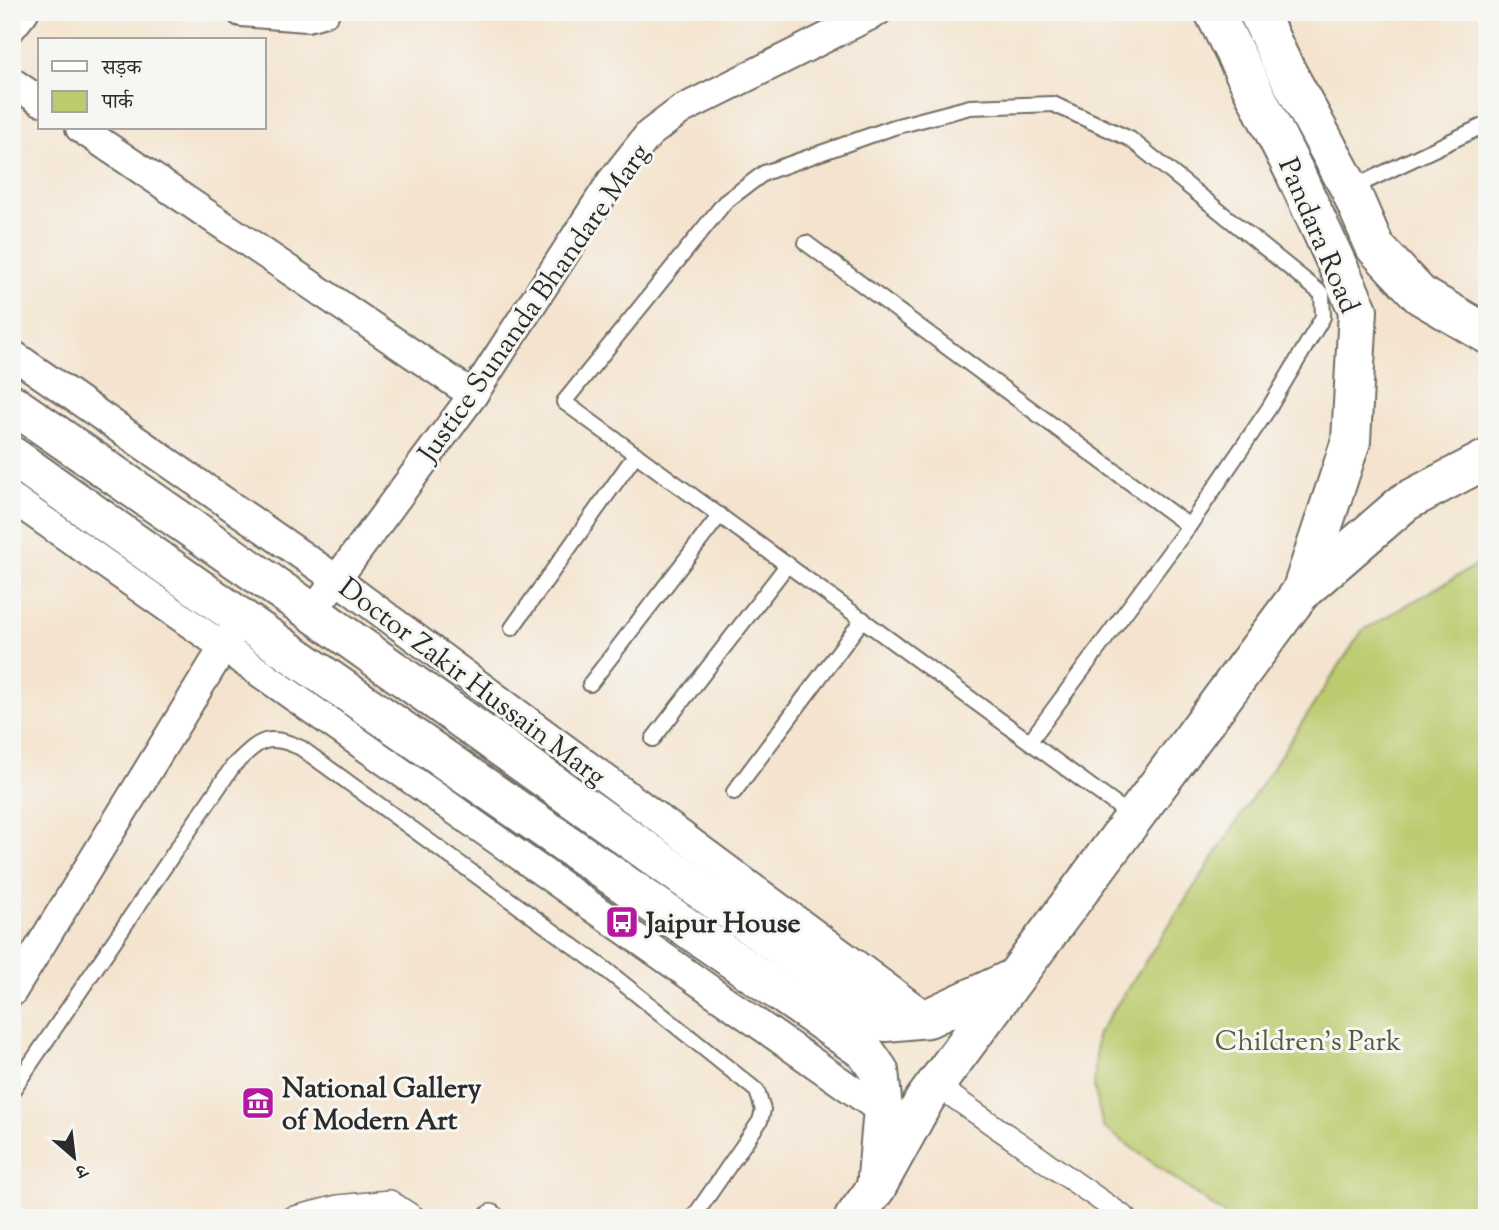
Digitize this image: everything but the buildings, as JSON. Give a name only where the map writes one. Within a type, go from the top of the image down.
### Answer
[{"type":"main road","name":"Pandara Road","points":[[1214,12],[1295,173],[1358,310],[1351,440],[1301,592]]},
{"type":"main road","name":"Pandara Road","points":[[1258,12],[1281,61],[1350,189],[1375,247],[1420,295],[1487,334]]},
{"type":"main road","name":"Doctor Zakir Hussain Marg","points":[[12,404],[312,612],[886,1022],[928,1017],[1012,979]]},
{"type":"main road","points":[[12,456],[233,633],[865,1051],[879,1071],[882,1111],[876,1188]]},
{"type":"main road","points":[[854,1218],[876,1188],[925,1099],[1301,592],[1405,502],[1487,459]]},
{"type":"street","points":[[12,27],[24,12]]},
{"type":"street","points":[[241,12],[307,17],[325,12]]},
{"type":"street","name":"Justice Sunanda Bhandare Marg","points":[[312,612],[473,395],[611,182],[649,134],[681,110],[877,12]]},
{"type":"street","points":[[12,82],[38,100]]},
{"type":"street","points":[[83,130],[473,395]]},
{"type":"street","name":"Doctor Zakir Hussain Marg","points":[[12,354],[336,579],[928,1017]]},
{"type":"street","points":[[12,498],[233,633],[12,992]]},
{"type":"street","points":[[936,1085],[1126,1218]]},
{"type":"street","points":[[291,1218],[338,1206],[390,1201],[416,1218]]},
{"type":"street","points":[[489,1218],[491,1215],[495,1218]]},
{"type":"lane","points":[[1030,741],[1189,526],[1269,408],[1324,317],[1322,294],[1129,139],[1053,104],[970,107],[894,127],[764,173],[725,202],[564,402],[1135,818]]},
{"type":"lane","points":[[1350,189],[1487,124]]},
{"type":"lane","points":[[806,243],[1189,526]]},
{"type":"lane","points":[[512,628],[636,454]]},
{"type":"lane","points":[[590,684],[720,515]]},
{"type":"lane","points":[[653,739],[788,564]]},
{"type":"lane","points":[[734,792],[863,619]]},
{"type":"lane","points":[[12,1091],[233,766],[257,742],[282,739],[300,748],[605,969],[757,1091],[764,1110],[760,1121],[693,1218]]},
{"type":"green space","name":"Children's Park","points":[[1487,559],[1487,1218],[1229,1218],[1103,1127],[1094,1087],[1097,1035],[1362,631]]},
{"type":"place","name":"Jaipur House","points":[[622,922]]},
{"type":"place","name":"National Gallery of Modern Art","points":[[258,1103]]}]
